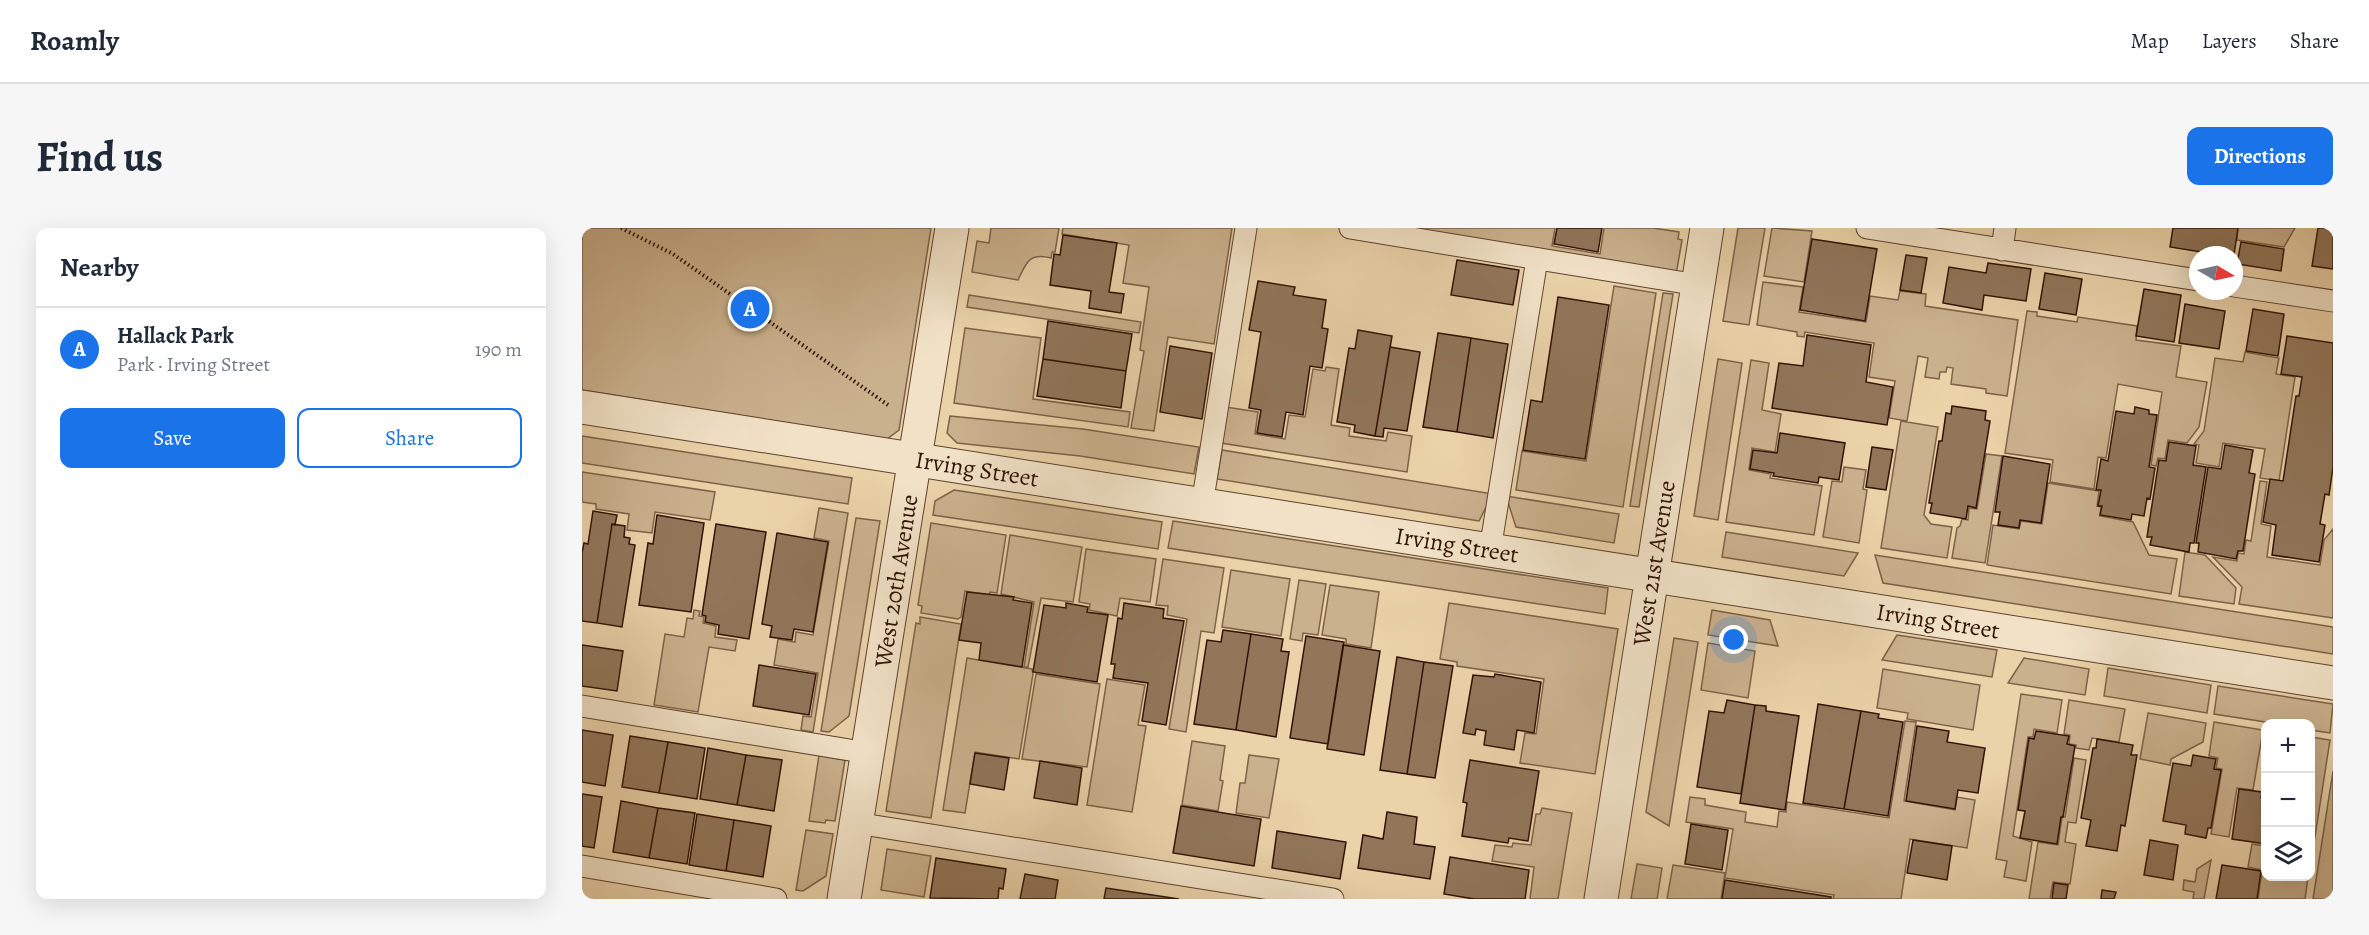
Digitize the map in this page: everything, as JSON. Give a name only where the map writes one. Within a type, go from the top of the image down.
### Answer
[{"type":"street","name":"West 20th Avenue","points":[[844,899],[952,228]]},
{"type":"street","name":"West 21st Avenue","points":[[1601,899],[1707,228]]},
{"type":"street","name":"Irving Street","points":[[582,407],[2333,683]]},
{"type":"lane","points":[[1202,504],[1246,228]]},
{"type":"lane","points":[[1350,228],[1698,285]]},
{"type":"lane","points":[[1867,228],[2189,279]]},
{"type":"lane","points":[[2002,250],[2005,228]]},
{"type":"lane","points":[[1490,550],[1537,259]]},
{"type":"lane","points":[[2243,287],[2333,301]]},
{"type":"lane","points":[[582,706],[868,753]]},
{"type":"lane","points":[[856,824],[1333,899]]},
{"type":"lane","points":[[582,866],[776,899]]},
{"type":"path","points":[[621,228],[673,254],[895,410]]},
{"type":"shaded area","points":[[582,228],[931,228],[899,430],[887,439],[582,390]]},
{"type":"shaded area","points":[[991,228],[1059,228],[1055,252],[1052,252],[1051,258],[1037,257],[1029,261],[1018,280],[972,272],[977,241],[989,243]]},
{"type":"shaded area","points":[[1063,228],[1232,228],[1214,344],[1168,337],[1154,431],[1131,428],[1144,351],[1140,350],[1149,287],[1123,283],[1129,245],[1062,234]]},
{"type":"shaded area","points":[[1382,228],[1555,228],[1552,246],[1600,254],[1604,228],[1653,228],[1679,232],[1678,239],[1682,240],[1676,275]]},
{"type":"shaded area","points":[[1738,228],[1765,228],[1749,325],[1723,321]]},
{"type":"shaded area","points":[[1772,228],[1812,231],[1804,282],[1764,276]]},
{"type":"shaded area","points":[[2238,228],[2295,228],[2284,247],[2237,240]]},
{"type":"shaded area","points":[[1763,282],[1803,287],[1799,312],[1866,322],[1870,296],[1898,300],[1900,291],[1926,294],[1925,306],[2018,320],[2007,396],[1986,393],[1986,389],[1951,384],[1953,368],[1947,367],[1946,372],[1940,372],[1939,379],[1925,377],[1928,358],[1918,356],[1907,421],[1889,418],[1895,381],[1869,377],[1874,343],[1805,332],[1804,337],[1797,336],[1797,332],[1757,325]]},
{"type":"shaded area","points":[[1614,286],[1656,293],[1623,507],[1516,490],[1522,451],[1586,461]]},
{"type":"shaded area","points":[[1663,293],[1673,294],[1639,507],[1630,506]]},
{"type":"shaded area","points":[[969,295],[1141,322],[1139,333],[967,307]]},
{"type":"shaded area","points":[[2027,311],[2037,312],[2037,316],[2077,322],[2078,317],[2137,326],[2136,340],[2181,346],[2176,377],[2207,382],[2199,427],[2187,443],[2168,440],[2165,459],[2158,458],[2156,466],[2151,465],[2162,392],[2118,384],[2106,458],[2098,457],[2094,489],[2050,482],[2053,460],[2005,453]]},
{"type":"shaded area","points":[[965,328],[1041,338],[1033,399],[1130,412],[1128,427],[954,403]]},
{"type":"shaded area","points":[[2245,352],[2279,358],[2276,374],[2295,377],[2279,481],[2260,478],[2265,449],[2223,443],[2219,467],[2196,463],[2199,445],[2194,444],[2204,431],[2215,358],[2243,362]]},
{"type":"shaded area","points":[[1718,359],[1742,363],[1718,520],[1694,516]]},
{"type":"shaded area","points":[[1751,360],[1769,363],[1762,410],[1781,414],[1775,452],[1752,448],[1749,470],[1771,474],[1770,478],[1822,486],[1814,535],[1726,522]]},
{"type":"shaded area","points":[[1326,367],[1339,369],[1331,425],[1350,428],[1349,436],[1386,441],[1388,432],[1412,436],[1407,472],[1221,443],[1226,407],[1258,412],[1255,434],[1285,439],[1289,415],[1305,417],[1313,369],[1325,371]]},
{"type":"shaded area","points":[[950,416],[1083,429],[1199,447],[1194,474],[1080,456],[957,443],[947,433]]},
{"type":"shaded area","points":[[1901,421],[1938,427],[1924,515],[1931,524],[1952,527],[1947,558],[1881,548]]},
{"type":"shaded area","points":[[582,436],[852,478],[848,504],[582,463]]},
{"type":"shaded area","points":[[1222,450],[1493,494],[1479,521],[1217,479]]},
{"type":"shaded area","points":[[1986,454],[2002,456],[1985,563],[1952,558],[1957,528],[1962,519],[1968,520],[1969,508],[1977,509]]},
{"type":"shaded area","points":[[1844,467],[1866,470],[1863,489],[1867,490],[1859,543],[1823,537],[1832,481],[1842,482]]},
{"type":"shaded area","points":[[582,472],[715,492],[710,520],[655,512],[652,533],[627,530],[629,514],[596,509],[596,504],[582,502]]},
{"type":"shaded area","points":[[2260,481],[2267,482],[2261,524],[2271,526],[2267,557],[2320,565],[2324,540],[2333,529],[2333,618],[2239,604],[2242,587],[2213,557],[2237,561],[2238,553],[2244,554],[2246,540],[2251,541]]},
{"type":"shaded area","points":[[2048,483],[2099,491],[2097,506],[2101,507],[2100,516],[2133,522],[2149,555],[2177,559],[2171,594],[1987,565],[1993,525],[2019,529],[2021,521],[2042,524]]},
{"type":"shaded area","points":[[954,490],[1162,522],[1158,549],[933,515],[935,501]]},
{"type":"shaded area","points":[[1506,496],[1619,514],[1614,543],[1516,527]]},
{"type":"shaded area","points":[[819,508],[848,513],[813,732],[801,730],[803,716],[811,717],[818,673],[774,665],[778,639],[795,642],[796,632],[813,635],[829,541],[814,538]]},
{"type":"shaded area","points":[[856,518],[880,521],[849,716],[829,732],[821,731]]},
{"type":"shaded area","points":[[1173,521],[1608,588],[1605,614],[1168,548]]},
{"type":"shaded area","points":[[931,523],[1006,535],[997,593],[990,592],[989,595],[965,591],[961,617],[958,619],[921,613],[922,606],[918,605]]},
{"type":"shaded area","points":[[1726,532],[1858,553],[1844,576],[1722,557]]},
{"type":"shaded area","points":[[1010,535],[1082,547],[1073,602],[1041,598],[1028,667],[1024,667],[1034,602],[1001,594]]},
{"type":"shaded area","points":[[1086,549],[1156,559],[1150,602],[1120,598],[1117,616],[1089,610],[1090,604],[1079,602]]},
{"type":"shaded area","points":[[2185,552],[2205,555],[2236,588],[2234,604],[2179,596]]},
{"type":"shaded area","points":[[1875,555],[2333,627],[2333,654],[1883,583]]},
{"type":"shaded area","points":[[1163,559],[1224,568],[1214,633],[1201,631],[1186,732],[1169,729],[1187,619],[1167,615],[1168,606],[1156,605]]},
{"type":"shaded area","points":[[1231,570],[1290,579],[1281,636],[1222,627]]},
{"type":"shaded area","points":[[1299,580],[1326,584],[1318,635],[1303,633],[1302,641],[1290,639]]},
{"type":"shaded area","points":[[1330,585],[1379,592],[1371,648],[1346,644],[1346,639],[1322,635]]},
{"type":"shaded area","points":[[1449,603],[1618,629],[1595,774],[1520,763],[1525,733],[1536,734],[1544,679],[1457,666],[1457,662],[1440,659]]},
{"type":"shaded area","points":[[694,610],[700,611],[699,616],[704,617],[703,623],[716,626],[715,637],[737,640],[735,651],[709,647],[698,712],[654,705],[665,634],[684,637],[687,618],[693,619]]},
{"type":"shaded area","points":[[1712,610],[1770,620],[1778,646],[1708,635]]},
{"type":"shaded area","points":[[920,617],[961,624],[931,818],[886,811],[916,623],[920,624]]},
{"type":"shaded area","points":[[1897,635],[1997,650],[1992,677],[1882,660]]},
{"type":"shaded area","points":[[1674,638],[1698,642],[1669,826],[1646,812]]},
{"type":"shaded area","points":[[1708,643],[1755,651],[1748,698],[1701,690]]},
{"type":"shaded area","points":[[967,658],[1032,669],[1033,674],[1019,759],[975,752],[965,813],[943,810]]},
{"type":"shaded area","points":[[2024,658],[2089,669],[2085,695],[2008,683]]},
{"type":"shaded area","points":[[2108,668],[2211,685],[2207,713],[2104,696]]},
{"type":"shaded area","points":[[1883,669],[1980,685],[1973,730],[1907,719],[1908,713],[1877,708]]},
{"type":"shaded area","points":[[1036,674],[1100,684],[1087,767],[1022,759]]},
{"type":"shaded area","points":[[1107,679],[1145,685],[1138,725],[1146,726],[1132,812],[1087,805]]},
{"type":"shaded area","points":[[2218,686],[2333,704],[2330,733],[2315,731],[2315,719],[2261,719],[2261,721],[2214,714]]},
{"type":"shaded area","points":[[2021,694],[2062,700],[2057,733],[2034,729],[2033,737],[2028,737],[2013,836],[2032,842],[2026,881],[2004,877],[2007,861],[1996,859]]},
{"type":"shaded area","points":[[2069,700],[2125,709],[2119,742],[2092,738],[2089,750],[2076,748],[2076,745],[2069,744],[2070,735],[2064,734]]},
{"type":"shaded area","points":[[2148,713],[2206,723],[2203,742],[2171,759],[2170,765],[2140,759]]},
{"type":"shaded area","points":[[1905,721],[1916,722],[1904,801],[1955,810],[1957,797],[1975,800],[1967,848],[1910,839],[1901,899],[1833,899],[1834,895],[1725,878],[1733,829],[1686,822],[1690,797],[1705,799],[1705,805],[1746,812],[1745,822],[1777,827],[1779,811],[1786,812],[1787,802],[1889,818]]},
{"type":"shaded area","points":[[2214,722],[2261,730],[2253,790],[2237,788],[2229,837],[2211,834],[2222,769],[2216,768],[2218,758],[2209,756]]},
{"type":"shaded area","points":[[2315,738],[2330,740],[2315,836],[2315,773]]},
{"type":"shaded area","points":[[1192,741],[1225,746],[1218,811],[1182,805]]},
{"type":"shaded area","points":[[819,755],[845,760],[835,821],[826,820],[825,823],[809,821]]},
{"type":"shaded area","points":[[1249,755],[1279,759],[1269,818],[1236,813],[1240,783],[1245,783]]},
{"type":"shaded area","points":[[2074,758],[2086,760],[2076,823],[2068,822],[2065,842],[2076,844],[2070,884],[2053,882],[2050,899],[2029,899],[2038,842],[2058,845],[2062,817],[2065,817]]},
{"type":"shaded area","points":[[2333,771],[2333,899],[2313,899]]},
{"type":"shaded area","points":[[1542,808],[1572,813],[1558,899],[1530,899],[1534,867],[1492,861],[1495,845],[1512,847],[1513,843],[1531,845],[1536,814],[1540,814]]},
{"type":"shaded area","points":[[806,830],[833,834],[826,876],[803,891],[796,890]]},
{"type":"shaded area","points":[[2252,844],[2261,845],[2261,870],[2248,867]]},
{"type":"shaded area","points":[[887,849],[931,856],[924,897],[881,890]]},
{"type":"shaded area","points":[[2211,860],[2204,899],[2193,899],[2194,892],[2183,890],[2184,880],[2195,882],[2197,869]]},
{"type":"shaded area","points":[[1637,864],[1662,868],[1657,899],[1631,899]]},
{"type":"shaded area","points":[[1673,865],[1725,873],[1721,899],[1667,899]]},
{"type":"shaded area","points":[[2261,877],[2261,881],[2307,881],[2305,899],[2258,899]]},
{"type":"building","points":[[1557,228],[1602,228],[1598,252],[1554,244]]},
{"type":"building","points":[[2173,228],[2238,228],[2235,246],[2189,246],[2189,250],[2170,247]]},
{"type":"building","points":[[2318,228],[2333,228],[2333,269],[2312,266]]},
{"type":"building","points":[[1063,235],[1117,243],[1109,292],[1124,294],[1121,313],[1089,308],[1091,291],[1050,285],[1054,254],[1060,255]]},
{"type":"building","points":[[1812,239],[1877,249],[1865,321],[1800,310]]},
{"type":"building","points":[[2241,242],[2284,249],[2281,271],[2243,265],[2243,246],[2240,246]]},
{"type":"building","points":[[1906,255],[1927,258],[1921,293],[1900,290]]},
{"type":"building","points":[[1457,260],[1519,270],[1513,305],[1451,295]]},
{"type":"building","points":[[1988,263],[2031,269],[2026,301],[1984,295],[1982,310],[1943,303],[1949,267],[1986,273]]},
{"type":"building","points":[[2045,273],[2082,279],[2076,315],[2039,309]]},
{"type":"building","points":[[1258,281],[1295,287],[1293,295],[1326,300],[1322,328],[1328,329],[1322,368],[1310,366],[1303,415],[1286,412],[1282,437],[1257,433],[1261,410],[1249,408],[1261,332],[1249,330]]},
{"type":"building","points":[[2144,289],[2181,295],[2174,342],[2136,336]]},
{"type":"building","points":[[1558,297],[1609,305],[1585,459],[1523,450],[1531,400],[1542,402]]},
{"type":"building","points":[[2185,304],[2225,311],[2219,349],[2179,343]]},
{"type":"building","points":[[2253,309],[2284,314],[2278,356],[2246,351]]},
{"type":"building","points":[[1048,321],[1132,334],[1126,371],[1043,359]]},
{"type":"building","points":[[1358,330],[1392,336],[1375,436],[1354,432],[1355,425],[1337,422],[1349,348],[1355,349]]},
{"type":"building","points":[[1438,333],[1471,338],[1457,432],[1423,427]]},
{"type":"building","points":[[1807,335],[1871,345],[1866,382],[1893,387],[1887,425],[1772,408],[1779,363],[1803,366]]},
{"type":"building","points":[[2287,336],[2333,343],[2333,467],[2329,495],[2325,494],[2320,524],[2325,525],[2319,562],[2272,555],[2276,525],[2263,522],[2270,479],[2283,481],[2296,396],[2299,396],[2302,377],[2281,374]]},
{"type":"building","points":[[1471,338],[1508,344],[1493,438],[1457,432]]},
{"type":"building","points":[[1170,346],[1212,353],[1202,419],[1160,412]]},
{"type":"building","points":[[1390,347],[1420,352],[1407,431],[1384,428],[1383,437],[1375,436]]},
{"type":"building","points":[[1043,359],[1126,371],[1121,408],[1037,396]]},
{"type":"building","points":[[1952,406],[1986,411],[1985,420],[1990,421],[1976,508],[1968,506],[1966,519],[1930,513],[1932,503],[1929,503],[1939,441],[1942,441],[1946,413],[1951,414]]},
{"type":"building","points":[[2135,407],[2149,410],[2149,414],[2157,415],[2149,467],[2155,468],[2150,499],[2147,498],[2144,516],[2132,514],[2131,520],[2100,515],[2102,506],[2098,506],[2101,490],[2096,490],[2101,459],[2108,461],[2116,411],[2134,414]]},
{"type":"building","points":[[1780,433],[1845,443],[1839,480],[1819,477],[1818,483],[1773,476],[1774,473],[1750,469],[1753,450],[1777,453]]},
{"type":"building","points":[[2169,442],[2196,446],[2193,465],[2206,467],[2194,543],[2190,543],[2189,552],[2150,545],[2152,537],[2147,537],[2159,460],[2166,461]]},
{"type":"building","points":[[2225,445],[2253,450],[2249,473],[2255,474],[2243,551],[2238,551],[2236,559],[2198,552],[2199,543],[2196,543],[2208,467],[2221,469]]},
{"type":"building","points":[[1872,447],[1893,450],[1886,490],[1866,487]]},
{"type":"building","points":[[2003,456],[2050,464],[2041,523],[2020,520],[2019,528],[1998,525],[2000,512],[1995,512]]},
{"type":"building","points":[[593,511],[617,515],[615,525],[612,524],[597,623],[582,621],[582,553],[584,543],[588,544]]},
{"type":"building","points":[[657,515],[704,523],[691,612],[639,605],[648,543],[653,544]]},
{"type":"building","points":[[612,524],[625,526],[624,537],[630,538],[629,544],[635,545],[622,627],[597,623]]},
{"type":"building","points":[[716,524],[766,532],[749,639],[718,634],[719,625],[705,622],[706,616],[702,615]]},
{"type":"building","points":[[777,533],[828,542],[813,632],[794,629],[792,640],[770,637],[772,626],[762,624]]},
{"type":"building","points":[[967,592],[1014,597],[1013,600],[1032,603],[1022,667],[979,660],[981,643],[959,640]]},
{"type":"building","points":[[1066,603],[1088,607],[1087,612],[1108,615],[1097,682],[1033,672],[1044,605],[1066,608]]},
{"type":"building","points":[[1124,603],[1164,609],[1163,618],[1184,621],[1166,725],[1142,721],[1148,683],[1113,678],[1115,664],[1111,664],[1118,618],[1122,619]]},
{"type":"building","points":[[1223,630],[1251,634],[1236,730],[1194,724],[1207,640],[1221,642]]},
{"type":"building","points":[[1251,634],[1283,639],[1281,651],[1289,652],[1276,737],[1236,730]]},
{"type":"building","points":[[1306,636],[1344,642],[1328,744],[1290,738]]},
{"type":"building","points":[[582,645],[623,651],[617,691],[582,686]]},
{"type":"building","points":[[1343,645],[1380,651],[1364,755],[1327,749]]},
{"type":"building","points":[[1397,657],[1424,662],[1407,774],[1380,770]]},
{"type":"building","points":[[1424,662],[1453,666],[1435,778],[1407,774]]},
{"type":"building","points":[[759,665],[816,674],[809,715],[753,706]]},
{"type":"building","points":[[1495,674],[1541,682],[1534,733],[1517,730],[1514,750],[1484,745],[1486,731],[1476,729],[1475,735],[1463,733],[1473,675],[1494,677]]},
{"type":"building","points":[[1727,700],[1755,705],[1741,794],[1697,787],[1709,711],[1724,713]]},
{"type":"building","points":[[1818,704],[1861,711],[1844,809],[1803,803]]},
{"type":"building","points":[[1755,705],[1766,706],[1766,711],[1799,716],[1785,810],[1740,803]]},
{"type":"building","points":[[1861,711],[1879,714],[1878,718],[1903,722],[1888,816],[1844,809]]},
{"type":"building","points":[[1917,726],[1949,731],[1947,742],[1985,748],[1978,793],[1958,790],[1955,809],[1906,801]]},
{"type":"building","points":[[582,730],[613,735],[605,786],[582,782]]},
{"type":"building","points":[[2036,731],[2069,736],[2067,744],[2075,746],[2057,844],[2020,838],[2025,811],[2018,810],[2029,738],[2034,739]]},
{"type":"building","points":[[630,736],[668,742],[659,793],[622,787]]},
{"type":"building","points":[[2097,739],[2133,745],[2131,755],[2137,755],[2125,826],[2121,825],[2117,851],[2086,846],[2091,820],[2081,818],[2093,748],[2096,748]]},
{"type":"building","points":[[668,742],[705,748],[697,799],[659,793]]},
{"type":"building","points":[[708,748],[746,755],[737,805],[700,799]]},
{"type":"building","points":[[975,753],[1009,758],[1004,790],[970,784]]},
{"type":"building","points":[[746,755],[782,760],[774,811],[737,805]]},
{"type":"building","points":[[2193,755],[2216,759],[2214,769],[2221,770],[2211,828],[2208,828],[2206,838],[2185,834],[2186,825],[2163,821],[2173,763],[2191,766]]},
{"type":"building","points":[[1470,760],[1539,771],[1528,841],[1509,838],[1508,843],[1462,836],[1467,803],[1463,802]]},
{"type":"building","points":[[1040,761],[1082,768],[1077,805],[1034,798]]},
{"type":"building","points":[[2239,789],[2261,792],[2261,843],[2232,839]]},
{"type":"building","points":[[582,794],[602,797],[594,848],[582,846]]},
{"type":"building","points":[[621,801],[658,808],[649,858],[613,852]]},
{"type":"building","points":[[1181,806],[1261,819],[1254,866],[1173,853]]},
{"type":"building","points":[[658,808],[695,813],[687,864],[649,858]]},
{"type":"building","points":[[1387,812],[1417,817],[1414,844],[1435,847],[1430,879],[1358,868],[1363,835],[1383,839]]},
{"type":"building","points":[[697,814],[734,820],[726,871],[689,865]]},
{"type":"building","points":[[734,820],[771,826],[763,877],[726,871]]},
{"type":"building","points":[[1691,824],[1728,830],[1722,870],[1685,864]]},
{"type":"building","points":[[1277,831],[1346,842],[1340,879],[1272,868]]},
{"type":"building","points":[[1913,840],[1952,846],[1947,880],[1907,873]]},
{"type":"building","points":[[2150,840],[2178,845],[2173,880],[2144,875]]},
{"type":"building","points":[[1450,857],[1529,870],[1525,899],[1474,899],[1444,894]]},
{"type":"building","points":[[936,858],[1006,869],[1003,889],[999,888],[998,899],[930,898]]},
{"type":"building","points":[[2222,865],[2261,871],[2257,899],[2216,899]]},
{"type":"building","points":[[1025,874],[1058,880],[1055,899],[1020,899]]},
{"type":"building","points":[[1725,880],[1831,897],[1831,899],[1722,899]]},
{"type":"building","points":[[2054,883],[2068,885],[2066,899],[2052,899]]},
{"type":"building","points":[[1106,888],[1179,899],[1104,899]]},
{"type":"building","points":[[2102,890],[2116,892],[2114,899],[2101,899]]},
{"type":"place","name":"Hallack Park","points":[[750,309]]}]
